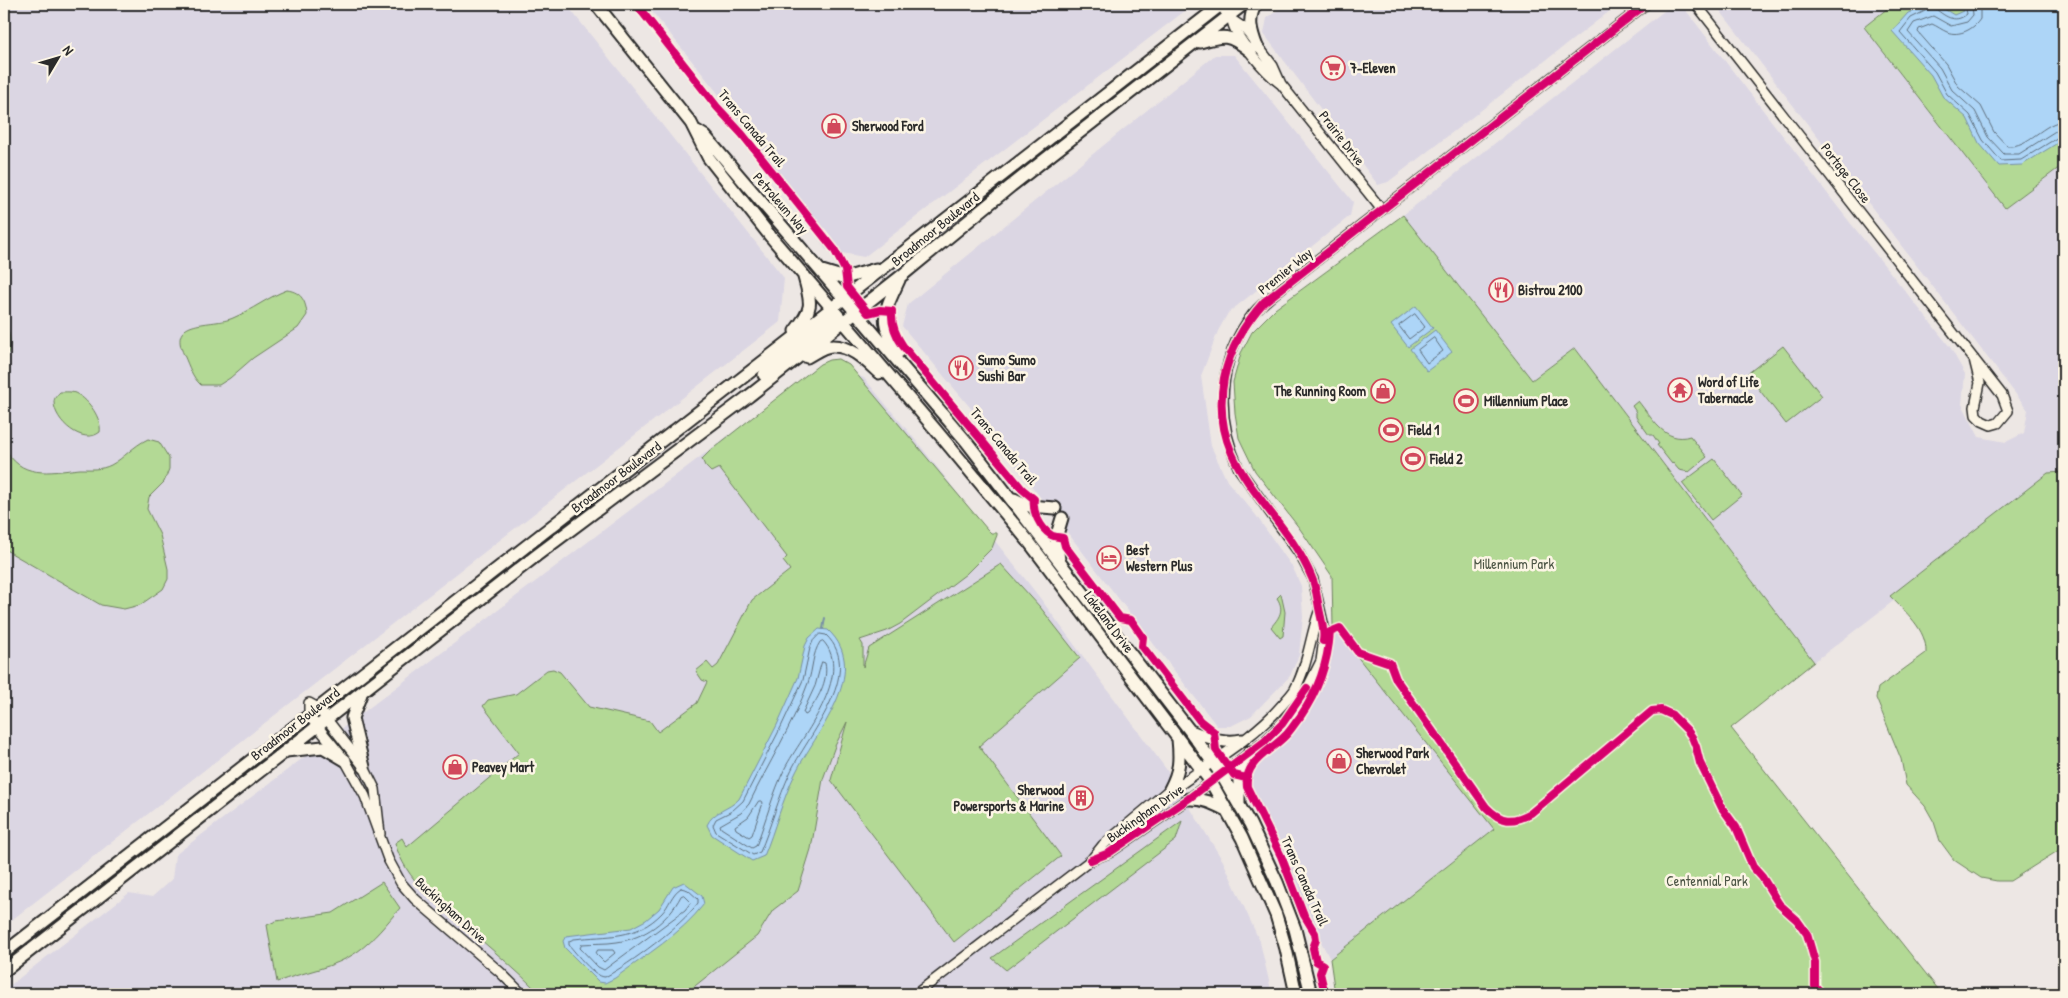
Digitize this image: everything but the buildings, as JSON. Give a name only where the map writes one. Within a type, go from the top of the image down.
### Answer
[{"type":"main road","name":"Petroleum Way","points":[[596,4],[694,128],[708,157],[771,237],[837,314]]},
{"type":"main road","name":"Broadmoor Boulevard","points":[[4,971],[545,549],[750,396],[791,363],[837,314],[844,298],[1221,4]]},
{"type":"main road","name":"Broadmoor Boulevard","points":[[4,953],[787,342],[837,314],[855,311],[900,277],[1011,186],[1230,18],[1244,4]]},
{"type":"main road","points":[[1253,48],[1250,19],[1256,4]]},
{"type":"main road","points":[[1194,44],[1227,36],[1253,48]]},
{"type":"main road","name":"Petroleum Way","points":[[694,128],[705,136],[844,298]]},
{"type":"main road","points":[[820,271],[845,278],[892,262]]},
{"type":"main road","points":[[787,342],[809,310],[809,294],[803,273]]},
{"type":"main road","points":[[900,277],[885,310],[886,329],[889,337],[926,393]]},
{"type":"main road","name":"Lakeland Drive","points":[[844,298],[926,393],[1011,497],[1221,774],[1265,853],[1290,915],[1311,994]]},
{"type":"main road","points":[[750,396],[759,380],[837,314]]},
{"type":"main road","name":"Lakeland Drive","points":[[837,314],[936,429],[1029,542],[1211,782],[1242,838],[1276,915],[1296,994]]},
{"type":"main road","points":[[791,363],[832,346],[854,352],[872,366],[936,429]]},
{"type":"main road","points":[[1011,497],[1029,506],[1055,508]]},
{"type":"main road","points":[[1060,562],[1056,538],[1062,518]]},
{"type":"main road","points":[[362,692],[352,718],[364,767]]},
{"type":"main road","points":[[1190,731],[1230,742],[1242,740]]},
{"type":"main road","points":[[1170,789],[1178,773],[1180,757],[1178,739]]},
{"type":"main road","points":[[286,751],[323,747],[345,760]]},
{"type":"main road","points":[[1239,804],[1239,776],[1250,752]]},
{"type":"main road","points":[[1188,799],[1198,798],[1228,811]]},
{"type":"street","name":"Prairie Drive","points":[[1221,4],[1230,18],[1244,28],[1253,48],[1273,66],[1281,84],[1382,210]]},
{"type":"street","name":"Premier Way","points":[[1211,782],[1282,724],[1302,697],[1321,661],[1325,631],[1313,579],[1299,553],[1239,469],[1232,456],[1224,424],[1222,388],[1233,348],[1254,313],[1278,292],[1646,4]]},
{"type":"street","name":"Portage Close","points":[[1696,4],[1974,359],[2002,395],[2008,411],[1998,423],[1991,425],[1982,421],[1976,414],[1975,407],[1980,383],[1974,359]]},
{"type":"street","points":[[1202,769],[1273,715],[1295,690],[1309,653],[1312,632],[1320,612]]},
{"type":"street","name":"Buckingham Drive","points":[[314,712],[327,719],[364,767],[375,789],[380,834]]},
{"type":"street","name":"Buckingham Drive","points":[[314,712],[317,726],[345,760],[365,796],[401,883],[415,899],[500,972],[522,994]]},
{"type":"street","name":"Buckingham Drive","points":[[916,994],[1091,860],[1103,844],[1170,789],[1174,789],[1202,769]]},
{"type":"street","name":"Buckingham Drive","points":[[1091,860],[1109,853],[1211,782]]},
{"type":"shaded area","points":[[4,4],[566,4],[784,278],[780,322],[4,926]]},
{"type":"shaded area","points":[[646,4],[1191,4],[1190,7],[864,257],[826,250],[750,133]]},
{"type":"shaded area","points":[[1286,4],[1619,4],[1388,182],[1378,185],[1264,34],[1267,18]]},
{"type":"shaded area","points":[[1673,4],[1681,4],[1844,215],[1950,347],[1965,374],[1962,404],[1979,437],[2006,442],[2024,433],[2028,410],[1715,4],[1893,4],[1864,27],[2005,208],[2064,164],[2064,470],[1814,662],[1575,348],[1532,380],[1403,215]]},
{"type":"shaded area","points":[[1215,55],[1234,55],[1353,202],[1350,216],[1228,313],[1218,331],[1201,376],[1211,446],[1227,481],[1255,514],[1293,568],[1301,586],[1303,616],[1299,655],[1290,676],[1251,716],[1231,726],[1217,726],[979,418],[902,326],[908,304]]},
{"type":"shaded area","points":[[843,370],[864,378],[922,448],[1040,598],[1166,769],[1223,861],[1260,942],[1272,994],[4,994],[4,990],[129,893],[152,897],[172,879],[175,855],[787,391]]},
{"type":"shaded area","points":[[1333,626],[1494,829],[1330,959],[1305,911],[1248,783],[1257,762],[1288,735],[1317,694],[1331,658]]},
{"type":"green space","points":[[1893,4],[2064,4],[2064,164],[2005,208],[1864,27]]},
{"type":"green space","name":"Millennium Park","points":[[1403,215],[1532,380],[1575,348],[1814,662],[1731,728],[1942,994],[1335,994],[1330,959],[1494,829],[1333,626],[1332,576],[1300,529],[1255,471],[1239,438],[1233,382],[1241,353],[1252,332],[1275,309]]},
{"type":"green space","points":[[287,290],[300,295],[306,306],[307,315],[298,328],[253,358],[219,385],[201,385],[193,375],[184,355],[180,343],[181,334],[186,329],[194,326],[233,318]]},
{"type":"green space","points":[[4,322],[8,332],[10,347],[4,362]]},
{"type":"green space","points":[[1783,346],[1822,396],[1786,424],[1747,374]]},
{"type":"green space","points":[[838,359],[849,365],[987,529],[991,533],[997,533],[992,548],[966,574],[900,624],[887,631],[860,640],[863,645],[863,667],[869,648],[1001,564],[1040,607],[1080,658],[979,746],[1061,856],[954,942],[831,780],[847,722],[835,746],[823,779],[811,849],[798,891],[773,910],[757,936],[685,994],[540,994],[423,890],[407,869],[395,843],[402,838],[407,847],[519,753],[483,706],[488,700],[516,694],[547,670],[553,669],[560,672],[589,707],[650,721],[658,732],[697,703],[707,682],[702,680],[696,671],[707,662],[713,669],[718,665],[752,600],[790,570],[783,561],[787,557],[719,468],[711,472],[705,466],[702,459],[820,364]]},
{"type":"green space","points":[[60,392],[75,393],[86,401],[97,416],[100,432],[93,436],[86,436],[78,434],[64,424],[55,409],[54,402]]},
{"type":"green space","points":[[1638,401],[1654,422],[1666,433],[1681,437],[1690,436],[1707,457],[1689,472],[1679,470],[1657,445],[1659,444],[1653,435],[1649,435],[1636,417],[1636,412],[1632,406]]},
{"type":"green space","points":[[148,439],[159,442],[169,458],[169,469],[164,482],[149,497],[147,509],[160,535],[168,569],[168,579],[163,589],[140,605],[124,609],[101,605],[4,549],[4,446],[18,464],[27,469],[47,472],[107,467]]},
{"type":"green space","points":[[1714,459],[1742,495],[1711,520],[1682,483]]},
{"type":"green space","points":[[2064,472],[2064,847],[2010,881],[1997,881],[1981,878],[1954,860],[1940,841],[1934,822],[1925,806],[1906,785],[1901,759],[1876,698],[1878,688],[1926,653],[1923,636],[1919,629],[1890,596],[2048,473]]},
{"type":"green space","points":[[1281,594],[1285,612],[1283,636],[1280,638],[1271,627],[1280,614],[1281,606],[1277,598]]},
{"type":"green space","points":[[1182,821],[1176,840],[1006,970],[992,958]]},
{"type":"green space","points":[[382,882],[400,908],[369,942],[357,952],[339,962],[277,982],[267,925],[276,921],[333,913]]},
{"type":"water","points":[[1933,4],[1954,15],[1963,11],[1959,4],[2064,4],[2064,139],[2022,165],[1999,166],[1979,143],[1967,118],[1943,97],[1931,75],[1892,31],[1908,13]]},
{"type":"water","points":[[1416,306],[1433,328],[1408,347],[1391,325]]},
{"type":"water","points":[[1435,330],[1452,352],[1427,371],[1410,349]]},
{"type":"water","points":[[819,629],[828,630],[840,647],[844,665],[842,683],[836,703],[795,774],[764,856],[752,861],[712,835],[707,825],[713,817],[739,799],[777,725],[798,678],[805,646],[809,638]]},
{"type":"water","points":[[684,882],[702,896],[704,904],[674,935],[615,978],[605,983],[599,982],[565,948],[563,941],[566,936],[631,928],[646,920],[659,909],[673,887]]},
{"type":"waterway","points":[[823,629],[825,618]]},
{"type":"cycle path","name":"Trans Canada Trail","points":[[636,4],[717,107],[742,134],[834,249],[845,270],[847,287],[868,313],[880,310],[892,311],[894,330],[903,346],[1022,489],[1034,499],[1036,514],[1043,528],[1052,536],[1063,538],[1065,546],[1120,618],[1131,620],[1143,637],[1142,646],[1200,721],[1214,732],[1216,750],[1234,775],[1246,778]]},
{"type":"cycle path","points":[[1323,641],[1324,632],[1312,578],[1299,552],[1250,486],[1236,463],[1226,438],[1222,410],[1224,378],[1230,357],[1239,337],[1250,319],[1264,302],[1646,4]]},
{"type":"cycle path","name":"Trans Canada Trail","points":[[1325,994],[1320,973],[1323,965],[1316,961],[1313,948],[1316,940],[1315,933],[1304,915],[1281,856],[1247,787],[1247,778],[1250,770],[1259,758],[1280,741],[1300,717],[1312,697],[1321,676],[1327,655],[1330,632],[1340,628],[1358,652],[1390,663],[1396,679],[1486,807],[1502,819],[1518,819],[1531,813],[1652,711],[1661,710],[1672,715],[1692,737],[1700,763],[1722,808],[1736,827],[1753,867],[1762,877],[1779,904],[1797,920],[1807,934],[1815,962],[1815,986],[1822,994]]},
{"type":"cycle path","points":[[1091,860],[1109,853],[1188,799],[1264,742],[1282,724],[1307,688]]},
{"type":"place","name":"7-Eleven","points":[[1333,68]]},
{"type":"place","name":"Sherwood Ford","points":[[834,126]]},
{"type":"place","name":"Bistrou 2100","points":[[1501,290]]},
{"type":"place","name":"Sumo Sumo Sushi Bar","points":[[961,368]]},
{"type":"place","name":"Word of Life Tabernacle","points":[[1680,390]]},
{"type":"place","name":"The Running Room","points":[[1383,391]]},
{"type":"place","name":"Millennium Place","points":[[1466,401]]},
{"type":"place","name":"Field 1","points":[[1391,430]]},
{"type":"place","name":"Field 2","points":[[1413,459]]},
{"type":"place","name":"Best Western Plus","points":[[1109,558]]},
{"type":"place","name":"Sherwood Park Chevrolet","points":[[1339,761]]},
{"type":"place","name":"Peavey Mart","points":[[455,767]]},
{"type":"place","name":"Sherwood Powersports & Marine","points":[[1081,798]]},
{"type":"park label","name":"Centennial Park","points":[[1707,881]]}]
